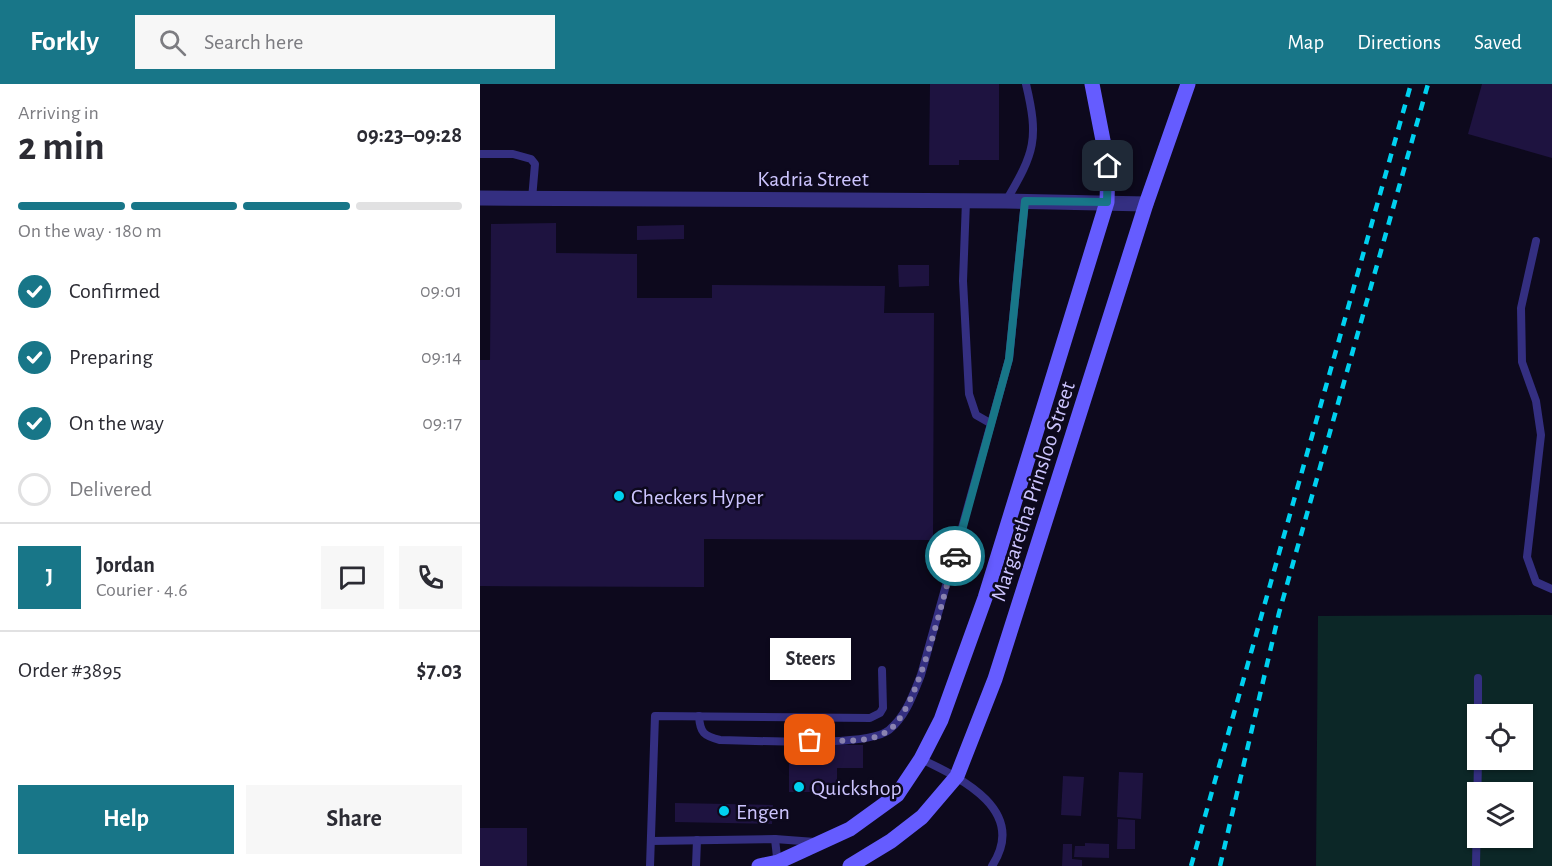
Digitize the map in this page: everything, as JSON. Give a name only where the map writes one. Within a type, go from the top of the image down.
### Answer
[{"type":"street","name":"Margaretha Prinsloo Street","points":[[759,866],[778,864],[850,829],[897,795],[921,759],[940,720],[985,598],[1107,202],[1108,166],[1092,84]]},
{"type":"street","name":"Margaretha Prinsloo Street","points":[[850,866],[891,841],[922,817],[957,776],[995,679],[1146,204],[1188,84]]},
{"type":"street","name":"Kadria Street","points":[[480,198],[1025,201],[1146,204]]},
{"type":"lane","points":[[1006,201],[1028,164],[1035,123],[1026,84]]},
{"type":"lane","points":[[480,154],[513,154],[531,159],[535,164],[532,199]]},
{"type":"lane","points":[[966,201],[963,280],[969,394],[976,415],[990,423]]},
{"type":"lane","points":[[699,716],[703,735],[720,740],[855,740],[888,731],[909,706],[921,675],[1009,359],[1025,201]]},
{"type":"lane","points":[[1536,241],[1521,308],[1522,362],[1536,401],[1541,435],[1527,557],[1536,582],[1552,589]]},
{"type":"lane","points":[[650,866],[656,716],[870,718],[880,713],[883,708],[882,670]]},
{"type":"lane","points":[[1478,678],[1478,704]]},
{"type":"lane","points":[[921,759],[957,776],[990,804],[1002,820],[1004,836],[998,857],[992,866]]},
{"type":"lane","points":[[1476,866],[1478,770]]},
{"type":"lane","points":[[651,841],[775,839],[822,843]]},
{"type":"lane","points":[[775,839],[778,864]]},
{"type":"lane","points":[[696,866],[697,840]]},
{"type":"green space","points":[[1552,615],[1552,866],[1316,866],[1318,616]]},
{"type":"building","points":[[930,84],[999,84],[999,160],[959,160],[959,165],[929,165]]},
{"type":"building","points":[[1482,84],[1552,84],[1552,158],[1468,134]]},
{"type":"building","points":[[556,223],[556,253],[637,254],[637,298],[712,298],[712,285],[885,286],[884,313],[934,313],[933,540],[704,539],[704,587],[480,586],[480,360],[490,360],[491,224]]},
{"type":"building","points":[[684,225],[684,239],[637,240],[637,226]]},
{"type":"building","points":[[898,265],[929,265],[929,286],[899,287]]},
{"type":"building","points":[[789,744],[863,745],[863,768],[837,768],[837,783],[826,783],[826,792],[789,792]]},
{"type":"building","points":[[1119,772],[1143,773],[1141,819],[1117,817]]},
{"type":"building","points":[[1063,776],[1084,777],[1081,816],[1061,815]]},
{"type":"building","points":[[675,803],[773,805],[772,824],[675,822]]},
{"type":"building","points":[[1118,819],[1135,820],[1135,849],[1117,849]]},
{"type":"building","points":[[480,828],[527,828],[527,866],[480,866]]},
{"type":"building","points":[[1085,843],[1109,844],[1109,858],[1074,857],[1075,846],[1085,846]]},
{"type":"building","points":[[1063,844],[1072,844],[1072,859],[1082,860],[1082,866],[1062,866]]},
{"type":"railway","points":[[1191,866],[1411,84]]},
{"type":"railway","points":[[1220,866],[1279,613],[1428,84]]},
{"type":"way so far","points":[[810,740],[855,740],[875,736],[888,731],[898,720],[909,706],[921,675],[955,556]]},
{"type":"place","name":"Checkers Hyper","points":[[619,496]]},
{"type":"place","name":"Steers","points":[[810,740]]},
{"type":"place","name":"Quickshop","points":[[799,787]]},
{"type":"place","name":"Engen","points":[[724,811]]},
{"type":"route","points":[[955,556],[974,478],[1009,359],[1025,201],[1107,202],[1108,166]]}]
